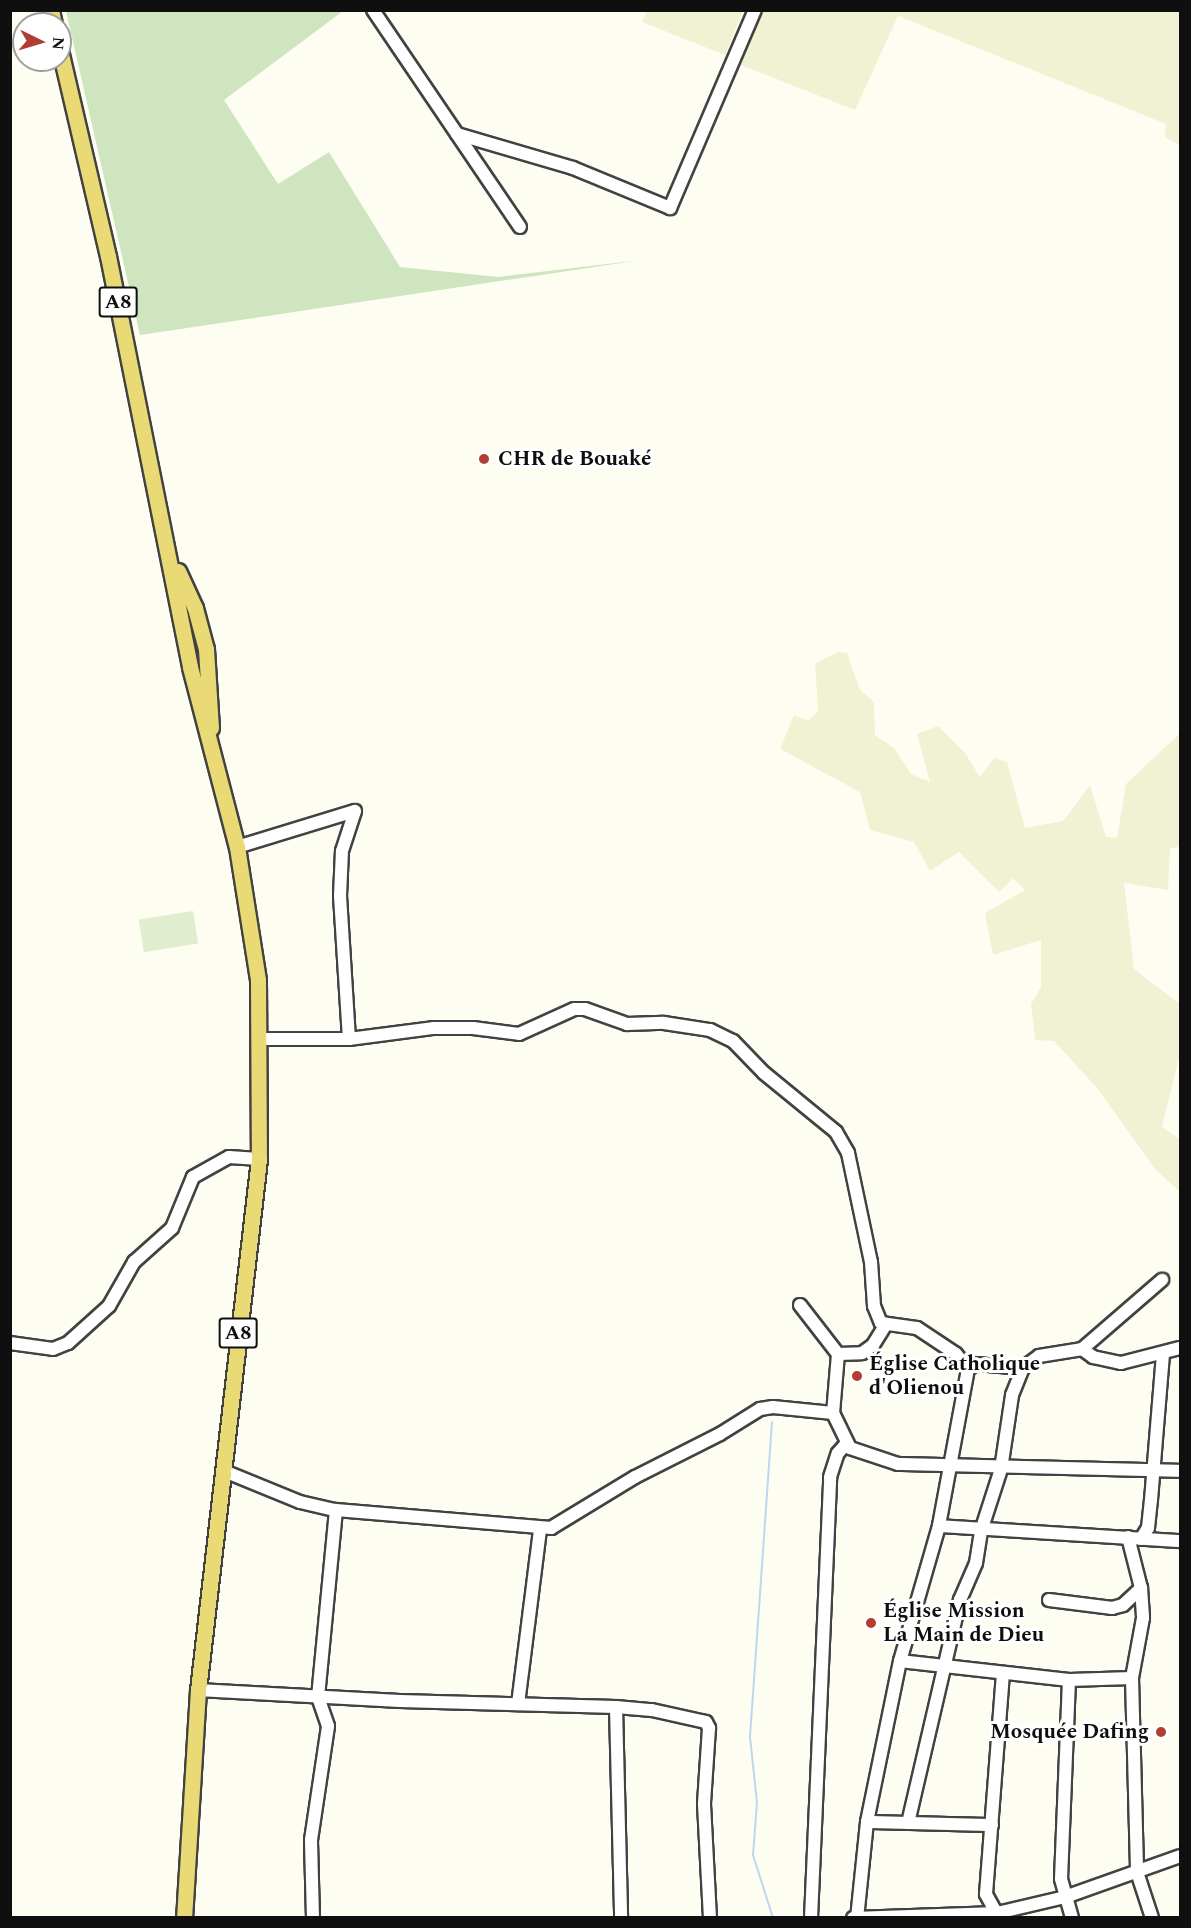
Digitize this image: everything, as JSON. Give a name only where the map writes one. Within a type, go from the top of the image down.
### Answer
[{"type":"main road","name":"A8","points":[[65,72],[171,556],[190,668],[237,847],[254,949],[260,1039],[259,1159],[198,1690],[184,1917]]},
{"type":"street","points":[[374,10],[520,227]]},
{"type":"street","points":[[457,134],[573,168],[670,208],[755,10]]},
{"type":"street","points":[[237,847],[355,812],[342,851],[340,896],[350,1039]]},
{"type":"street","points":[[260,1039],[350,1039],[434,1028],[473,1028],[519,1034],[574,1009],[585,1009],[627,1024],[664,1023],[710,1030],[734,1041],[764,1073],[836,1132],[848,1153],[871,1262],[874,1306],[881,1323],[917,1328],[956,1354],[968,1369],[939,1526],[900,1661],[867,1822],[855,1917],[998,1915],[1065,1897],[1180,1856]]},
{"type":"street","points":[[10,1343],[53,1349],[68,1343],[109,1306],[134,1262],[172,1228],[188,1182],[229,1157],[259,1159]]},
{"type":"street","points":[[908,1823],[960,1600],[976,1563],[981,1531],[1001,1469],[1012,1395],[1023,1368],[1039,1356],[1082,1349],[1162,1280]]},
{"type":"street","points":[[800,1305],[838,1354],[833,1413],[847,1443],[864,1456],[898,1464],[1001,1469],[1180,1471]]},
{"type":"street","points":[[838,1354],[862,1353],[873,1345],[886,1324]]},
{"type":"street","points":[[1082,1349],[1093,1357],[1121,1363],[1180,1348]]},
{"type":"street","points":[[1141,1539],[1148,1528],[1163,1354]]},
{"type":"street","points":[[968,1369],[976,1364],[1023,1368]]},
{"type":"street","points":[[224,1471],[300,1502],[336,1510],[540,1528],[567,1522],[635,1477],[720,1434],[760,1408],[833,1413]]},
{"type":"street","points":[[811,1917],[830,1477],[838,1453],[847,1443]]},
{"type":"street","points":[[313,1917],[311,1840],[328,1726],[318,1696],[336,1510]]},
{"type":"street","points":[[939,1526],[981,1531],[1180,1541]]},
{"type":"street","points":[[518,1704],[540,1528]]},
{"type":"street","points":[[1128,1537],[1141,1588],[1143,1618],[1132,1678],[1137,1872],[1152,1917]]},
{"type":"street","points":[[1049,1600],[1112,1608],[1123,1605],[1141,1588]]},
{"type":"street","points":[[900,1661],[945,1668],[1070,1680],[1132,1678]]},
{"type":"street","points":[[998,1915],[986,1894],[1003,1674]]},
{"type":"street","points":[[1070,1680],[1061,1879],[1072,1917]]},
{"type":"street","points":[[198,1690],[616,1707],[660,1711],[708,1724],[703,1773],[710,1917]]},
{"type":"street","points":[[616,1707],[621,1917]]},
{"type":"street","points":[[867,1822],[992,1825]]},
{"type":"green space","points":[[647,10],[743,11],[725,55],[642,22]]},
{"type":"green space","points":[[343,11],[224,100],[278,184],[329,152],[400,267],[498,277],[641,260],[140,335],[72,37],[72,12],[66,12]]},
{"type":"green space","points":[[763,11],[1180,11],[1180,145],[1165,137],[1166,124],[898,16],[855,110],[741,65]]},
{"type":"green space","points":[[839,652],[847,653],[860,690],[874,702],[875,735],[895,749],[911,774],[930,782],[917,734],[938,726],[965,753],[980,777],[994,758],[1007,762],[1025,828],[1063,821],[1090,785],[1106,837],[1117,838],[1126,784],[1180,733],[1180,847],[1170,848],[1168,890],[1124,883],[1134,969],[1180,1004],[1180,1054],[1162,1127],[1180,1139],[1180,1192],[1155,1169],[1097,1088],[1054,1041],[1035,1040],[1031,1004],[1041,987],[1041,940],[993,955],[985,913],[1025,890],[1013,878],[999,892],[959,852],[930,871],[914,842],[870,830],[860,792],[780,749],[794,715],[808,721],[818,711],[815,663]]},
{"type":"green space","points":[[193,911],[198,944],[144,952],[139,920]]},
{"type":"waterway","points":[[772,1422],[750,1737],[757,1802],[753,1855],[773,1918]]},
{"type":"place","name":"CHR de Bouaké","points":[[484,459]]},
{"type":"place","name":"Église Catholique d'Olienou","points":[[857,1376]]},
{"type":"place","name":"Église Mission La Main de Dieu","points":[[871,1623]]},
{"type":"place","name":"Mosquée Dafing","points":[[1161,1732]]}]
